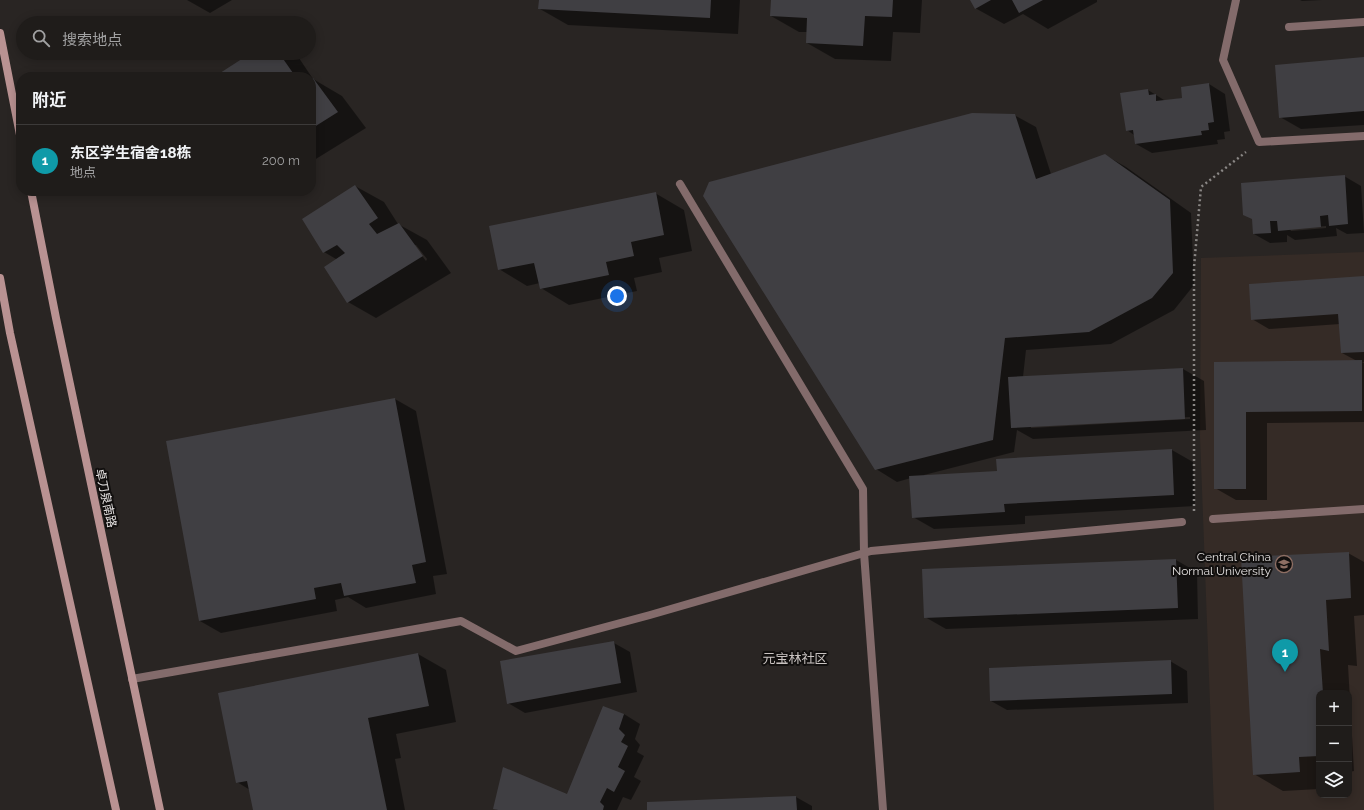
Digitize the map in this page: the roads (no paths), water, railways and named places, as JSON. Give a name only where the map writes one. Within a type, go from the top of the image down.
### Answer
[{"type":"main road","points":[[0,33],[16,115]]},
{"type":"main road","name":"卓刀泉南路","points":[[32,196],[56,318],[160,810]]},
{"type":"main road","points":[[0,278],[10,333],[116,810]]},
{"type":"street","points":[[1236,0],[1223,60],[1259,142],[1364,136]]},
{"type":"street","points":[[1289,27],[1364,22]]},
{"type":"street","points":[[680,184],[863,489],[864,553],[883,810]]},
{"type":"street","points":[[1213,519],[1364,509]]},
{"type":"street","points":[[132,679],[461,621],[516,651],[650,615],[864,553],[879,550],[1182,522]]},
{"type":"place","name":"Central China Normal University","points":[[1284,564]]},
{"type":"place","name":"东区学生宿舍18栋","points":[[1285,672]]},
{"type":"district","name":"元宝林社区","points":[[795,658]]}]
